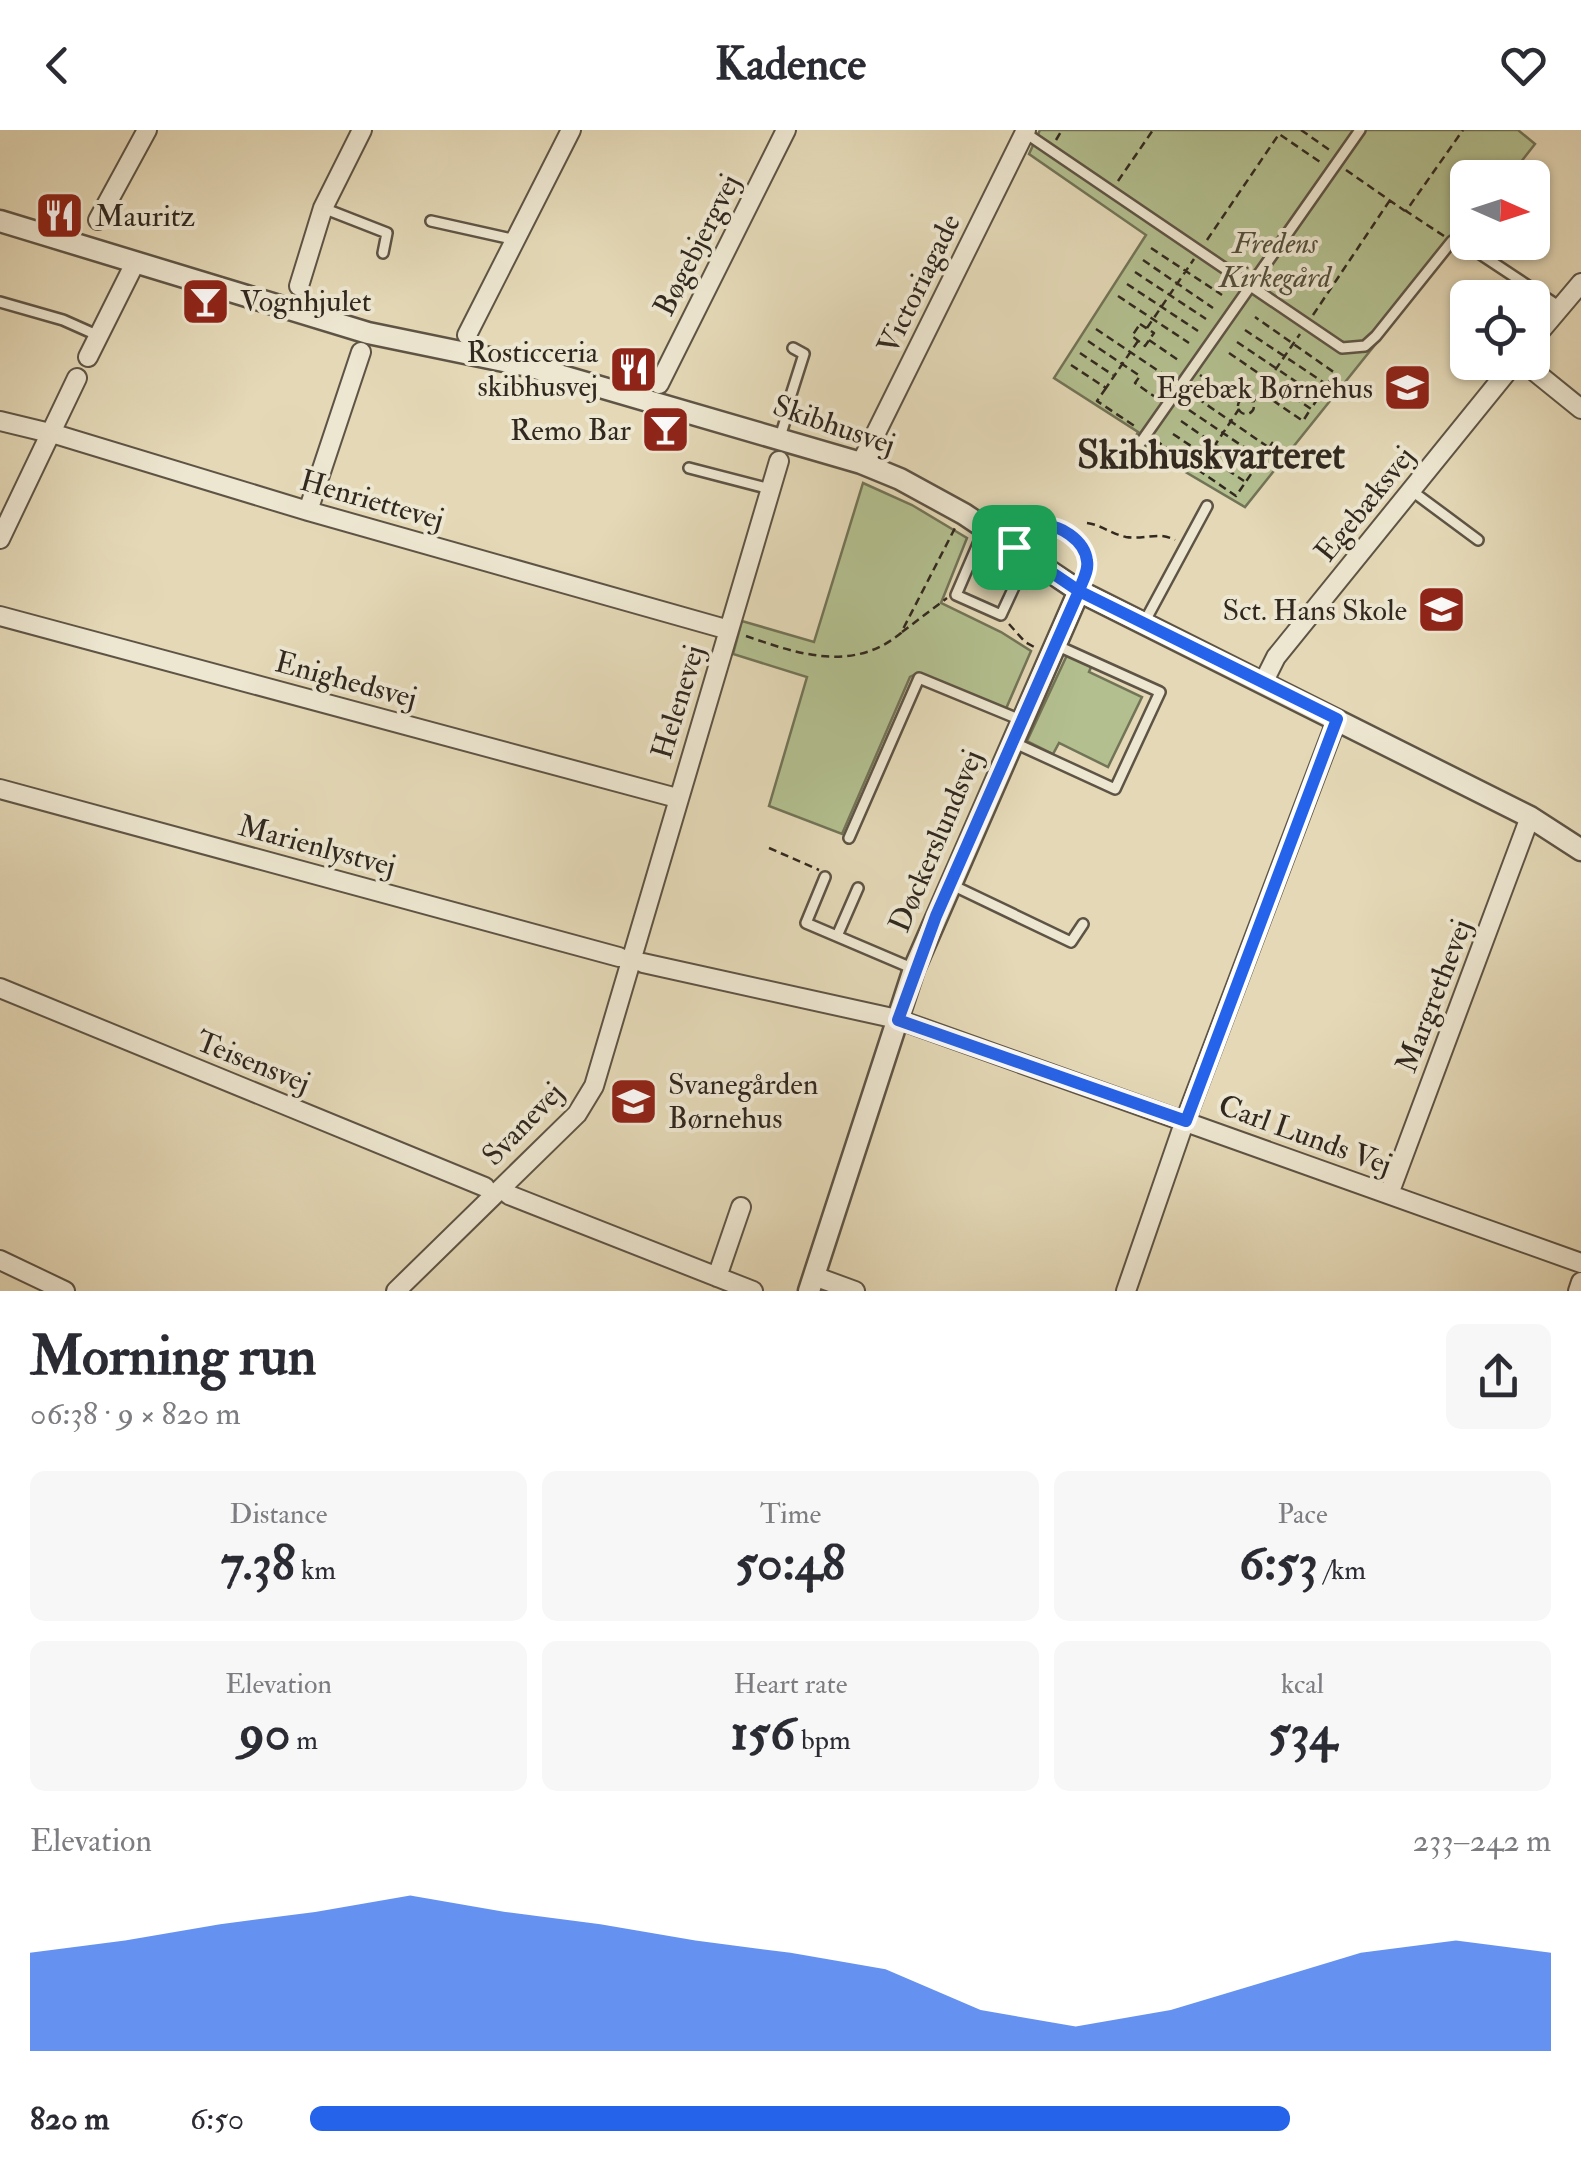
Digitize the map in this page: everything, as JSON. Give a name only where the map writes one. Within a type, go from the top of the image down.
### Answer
[{"type":"street","points":[[98,220],[147,130]]},
{"type":"street","points":[[299,286],[324,208],[362,130]]},
{"type":"street","points":[[467,335],[571,130]]},
{"type":"street","name":"Bøgebjergvej","points":[[659,384],[786,130]]},
{"type":"street","name":"Victoriagade","points":[[861,463],[1025,131]]},
{"type":"street","name":"Skibhusvej","points":[[0,221],[368,333],[528,366],[783,429],[934,496],[1079,591],[1530,817],[1581,850]]},
{"type":"street","points":[[88,357],[135,263]]},
{"type":"street","points":[[1550,320],[1581,283]]},
{"type":"street","points":[[308,511],[361,352]]},
{"type":"street","points":[[0,539],[77,378]]},
{"type":"street","name":"Egebæksvej","points":[[1263,683],[1276,657],[1501,380]]},
{"type":"street","points":[[1546,380],[1581,408]]},
{"type":"street","name":"Henriettevej","points":[[0,421],[51,432],[308,511],[729,630]]},
{"type":"street","name":"Helenevej","points":[[631,960],[778,462]]},
{"type":"street","name":"Døckerslundsvej","points":[[811,1284],[914,969],[1079,591]]},
{"type":"street","name":"Enighedsvej","points":[[0,616],[678,798]]},
{"type":"street","points":[[1126,1291],[1337,719]]},
{"type":"street","name":"Marienlystvej","points":[[0,789],[631,960],[898,1020]]},
{"type":"street","name":"Margrethevej","points":[[1389,1194],[1530,817]]},
{"type":"street","name":"Svanevej","points":[[396,1291],[586,1101],[631,960]]},
{"type":"street","name":"Teisensvej","points":[[0,988],[484,1187]]},
{"type":"street","name":"Carl Lunds Vej","points":[[898,1020],[1581,1263]]},
{"type":"street","points":[[508,1196],[753,1291]]},
{"type":"street","points":[[718,1277],[741,1207]]},
{"type":"street","points":[[0,1260],[65,1291]]},
{"type":"street","points":[[1578,1291],[1581,1282]]},
{"type":"street","points":[[811,1284],[855,1291]]},
{"type":"lane","points":[[1134,452],[1360,130]]},
{"type":"lane","points":[[1025,131],[1342,348],[1365,346],[1450,243]]},
{"type":"lane","points":[[324,208],[387,234],[383,254]]},
{"type":"lane","points":[[431,221],[516,240]]},
{"type":"lane","points":[[1489,260],[1560,308]]},
{"type":"lane","points":[[0,302],[63,320],[99,336]]},
{"type":"lane","points":[[790,398],[804,354],[793,348]]},
{"type":"lane","points":[[689,468],[770,489]]},
{"type":"lane","points":[[1412,491],[1478,540]]},
{"type":"lane","points":[[1143,623],[1206,506]]},
{"type":"lane","points":[[985,527],[956,595],[1001,615],[1021,552],[1037,528],[1055,527],[1085,551],[1088,566],[1079,591]]},
{"type":"lane","points":[[1012,742],[1115,789],[1160,692],[1056,644]]},
{"type":"lane","points":[[848,838],[919,678],[1022,720]]},
{"type":"lane","points":[[826,875],[806,923],[914,969]]},
{"type":"lane","points":[[950,884],[1072,942],[1083,924]]},
{"type":"lane","points":[[838,936],[858,888]]},
{"type":"path","points":[[1111,191],[1152,130]]},
{"type":"path","points":[[1274,130],[1336,164],[1450,240]]},
{"type":"path","points":[[1302,130],[1336,164]]},
{"type":"path","points":[[1406,211],[1463,130]]},
{"type":"path","points":[[1147,328],[1279,134]]},
{"type":"path","points":[[1239,409],[1250,413],[1254,409],[1253,402],[1390,200]]},
{"type":"path","points":[[1151,248],[1222,295]]},
{"type":"path","points":[[1142,260],[1214,308]]},
{"type":"path","points":[[1135,272],[1206,319]]},
{"type":"path","points":[[1127,284],[1198,331]]},
{"type":"path","points":[[1118,296],[1189,343]]},
{"type":"path","points":[[1255,317],[1335,373],[1303,420],[1260,392]]},
{"type":"path","points":[[1140,324],[1147,328],[1154,333],[1145,346],[1132,336],[1140,324]]},
{"type":"path","points":[[1096,328],[1166,376]]},
{"type":"path","points":[[1245,330],[1327,385]]},
{"type":"path","points":[[1088,341],[1140,376],[1135,383],[1167,405]]},
{"type":"path","points":[[1138,341],[1097,402],[1236,496],[1273,442]]},
{"type":"path","points":[[1237,342],[1319,397]]},
{"type":"path","points":[[1080,353],[1115,376]]},
{"type":"path","points":[[1229,354],[1311,409]]},
{"type":"path","points":[[1071,365],[1106,388]]},
{"type":"path","points":[[1197,398],[1269,448]]},
{"type":"path","points":[[1198,470],[1244,398],[1253,402]]},
{"type":"path","points":[[1189,410],[1262,459]]},
{"type":"path","points":[[1181,421],[1254,470]]},
{"type":"path","points":[[1173,434],[1246,482]]},
{"type":"path","points":[[1087,523],[1125,537],[1166,535],[1185,546]]},
{"type":"path","points":[[901,633],[955,526]]},
{"type":"path","points":[[729,630],[805,656],[858,654],[888,644],[942,599]]},
{"type":"path","points":[[1001,615],[1031,646]]},
{"type":"path","points":[[769,848],[826,875]]},
{"type":"green space","name":"Fredens Kirkegård","points":[[1040,130],[1518,130],[1535,144],[1522,160],[1450,160],[1450,251],[1245,507],[1133,441],[1138,432],[1054,378],[1146,235],[1029,154]]},
{"type":"green space","points":[[863,483],[912,505],[967,538],[941,603],[1031,651],[1005,711],[918,673],[910,677],[842,834],[769,806],[807,677],[733,654],[742,621],[814,642]]},
{"type":"green space","points":[[1068,653],[1092,665],[1089,672],[1142,697],[1108,767],[1059,743],[1053,754],[1027,741]]},
{"type":"place","name":"Mauritz","points":[[60,216]]},
{"type":"place","name":"Vognhjulet","points":[[205,301]]},
{"type":"place","name":"Rosticceria skibhusvej","points":[[633,369]]},
{"type":"place","name":"Egebæk Børnehus","points":[[1408,388]]},
{"type":"place","name":"Remo Bar","points":[[666,430]]},
{"type":"place","name":"Sct. Hans Skole","points":[[1442,610]]},
{"type":"place","name":"Svanegården Børnehus","points":[[633,1101]]},
{"type":"district","name":"Skibhuskvarteret","points":[[1211,455]]},
{"type":"route","points":[[1014,547],[1037,528],[1055,527],[1085,551],[1088,566],[1079,591],[1337,719],[1186,1121],[898,1020],[936,916],[1079,591],[1014,547]]}]
